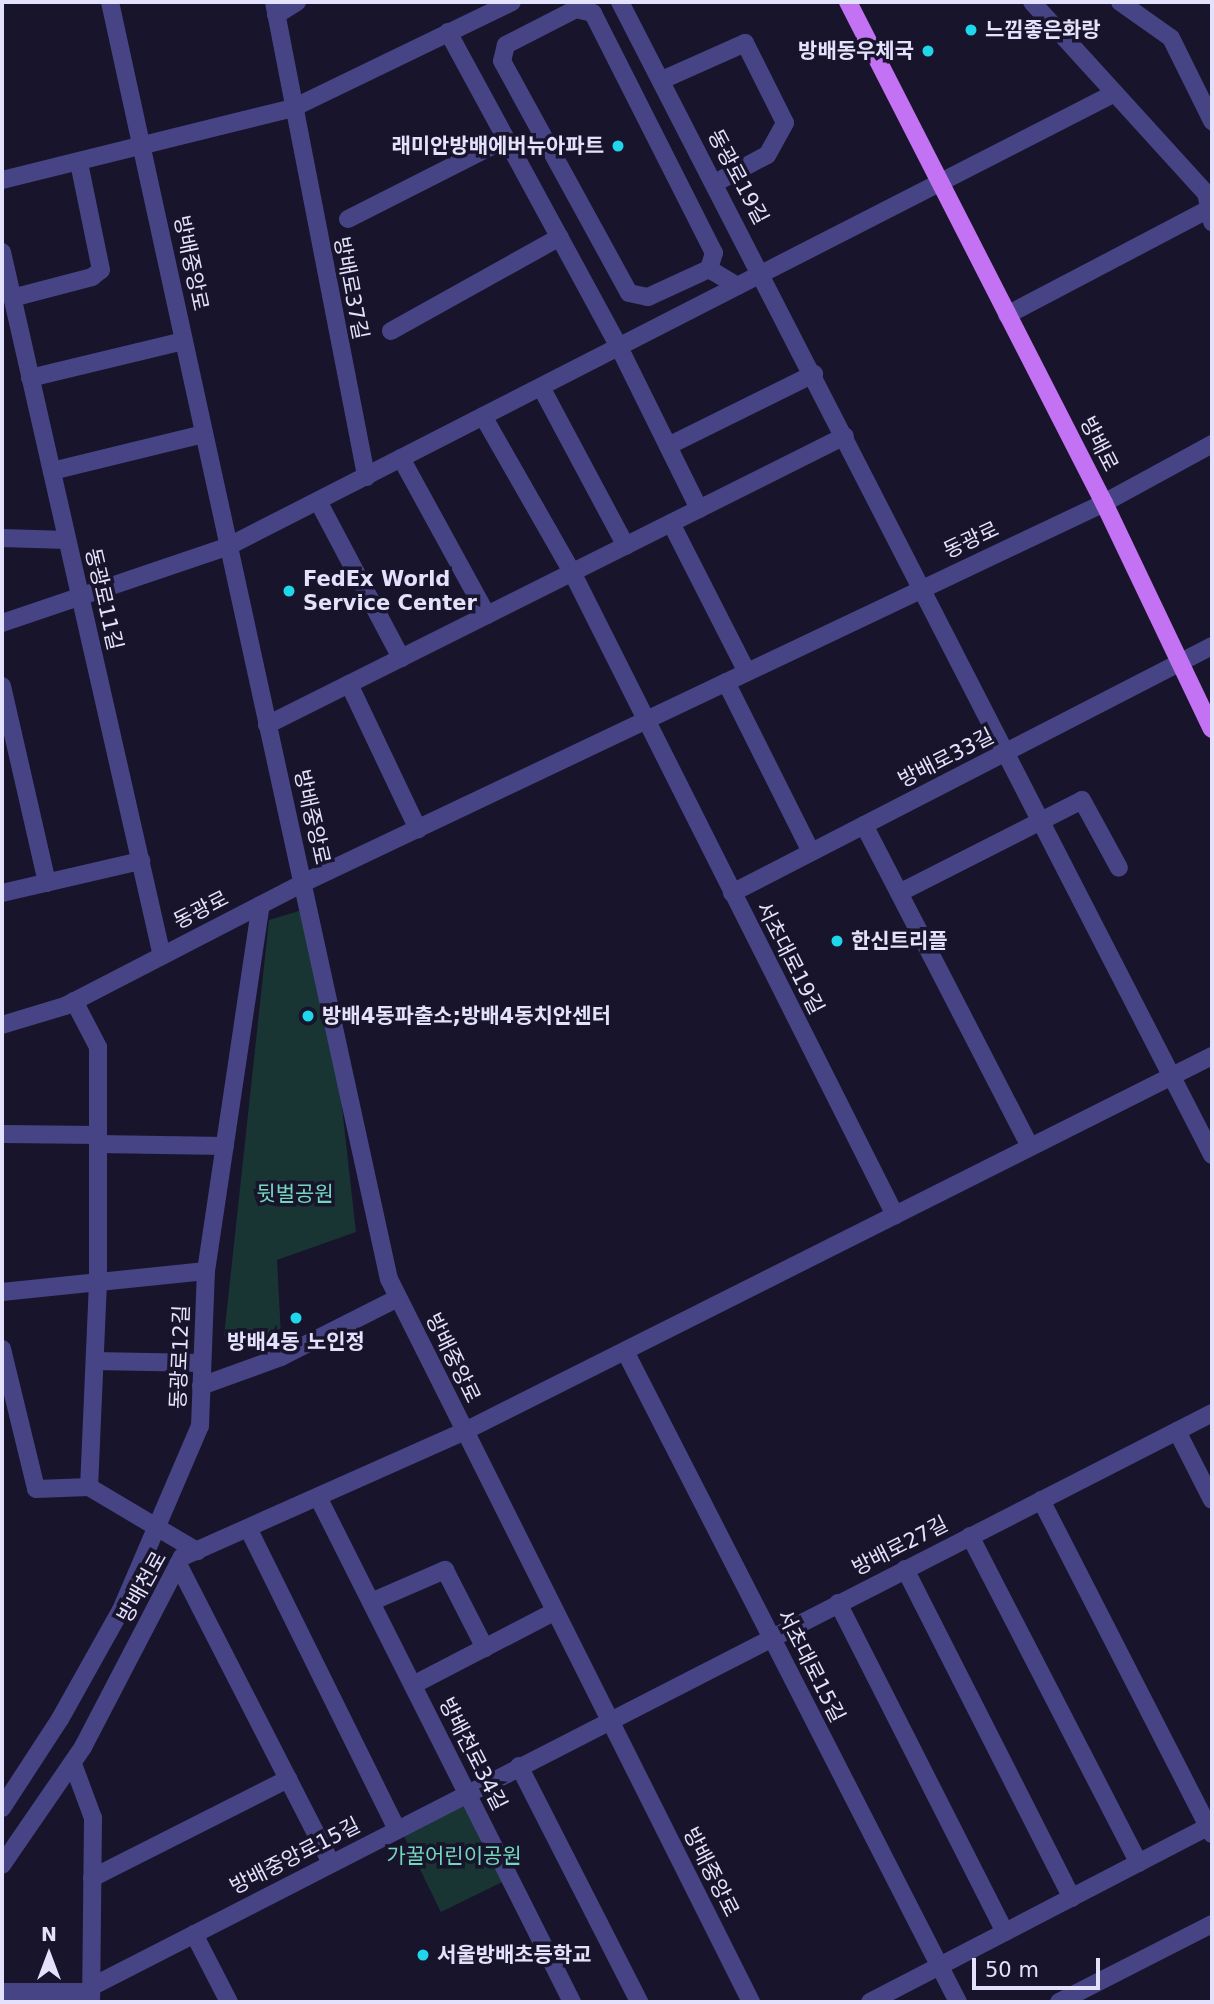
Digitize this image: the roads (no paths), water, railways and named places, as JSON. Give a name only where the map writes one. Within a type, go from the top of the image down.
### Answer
[{"type":"main road","name":"방배로","points":[[848,2],[1104,503],[1212,729]]},
{"type":"street","name":"방배중앙로","points":[[110,2],[376,1229],[398,1298],[751,2002]]},
{"type":"street","points":[[2,180],[142,148],[293,108],[512,2]]},
{"type":"street","name":"동광로19길","points":[[621,2],[1212,1155]]},
{"type":"street","points":[[1007,315],[1211,210],[1206,193],[1032,2]]},
{"type":"street","points":[[1120,2],[1171,38],[1212,121]]},
{"type":"street","name":"방배로37길","points":[[285,5],[293,108],[366,477]]},
{"type":"street","points":[[576,5],[593,13],[715,253],[709,269],[648,297],[629,293],[502,61],[506,45],[576,5]]},
{"type":"street","points":[[448,32],[619,347],[699,509]]},
{"type":"street","points":[[662,80],[745,43],[785,123],[767,155],[715,183]]},
{"type":"street","points":[[2,623],[229,546],[1115,93]]},
{"type":"street","points":[[348,219],[506,139]]},
{"type":"street","points":[[12,298],[92,277],[101,270],[79,163]]},
{"type":"street","points":[[391,331],[560,237]]},
{"type":"street","name":"동광로11길","points":[[3,260],[162,956]]},
{"type":"street","points":[[709,269],[737,286]]},
{"type":"street","points":[[30,378],[184,341]]},
{"type":"street","points":[[668,446],[814,374]]},
{"type":"street","points":[[541,387],[626,546]]},
{"type":"street","name":"서초대로19길","points":[[483,416],[572,572],[895,1215]]},
{"type":"street","points":[[52,471],[204,434]]},
{"type":"street","points":[[267,725],[845,436]]},
{"type":"street","name":"동광로","points":[[2,1025],[74,1001],[303,883],[1104,503],[1212,444]]},
{"type":"street","points":[[401,458],[487,615]]},
{"type":"street","points":[[318,501],[401,658]]},
{"type":"street","points":[[671,523],[747,672]]},
{"type":"street","points":[[2,538],[67,540]]},
{"type":"street","name":"방배로33길","points":[[732,893],[1212,646]]},
{"type":"street","points":[[726,682],[811,852]]},
{"type":"street","points":[[349,684],[418,829]]},
{"type":"street","points":[[2,686],[47,883]]},
{"type":"street","points":[[899,893],[1082,800],[1119,868]]},
{"type":"street","points":[[864,825],[1030,1147]]},
{"type":"street","points":[[2,893],[141,862]]},
{"type":"street","name":"동광로12길","points":[[2,1808],[67,1707],[121,1610],[200,1426],[206,1270],[261,905]]},
{"type":"street","points":[[74,1001],[98,1047],[98,1282],[89,1488]]},
{"type":"street","name":"방배천로","points":[[2,1864],[73,1763],[182,1557],[463,1432],[1212,1056]]},
{"type":"street","points":[[2,1134],[225,1146]]},
{"type":"street","points":[[2,1292],[206,1270]]},
{"type":"street","points":[[201,1386],[281,1357],[398,1298]]},
{"type":"street","points":[[2,1349],[37,1489],[89,1488],[197,1550]]},
{"type":"street","name":"서초대로15길","points":[[625,1351],[958,2002]]},
{"type":"street","points":[[95,1361],[202,1363]]},
{"type":"street","name":"방배로27길","points":[[608,1719],[1212,1413]]},
{"type":"street","points":[[1177,1431],[1212,1500]]},
{"type":"street","name":"방배천로34길","points":[[318,1497],[572,2002]]},
{"type":"street","points":[[870,2002],[1139,1863],[1211,1829],[1041,1500]]},
{"type":"street","points":[[248,1528],[397,1829]]},
{"type":"street","points":[[970,1536],[1139,1863]]},
{"type":"street","points":[[178,1564],[331,1863]]},
{"type":"street","points":[[905,1569],[1072,1898]]},
{"type":"street","points":[[371,1602],[445,1570],[485,1648]]},
{"type":"street","points":[[838,1603],[1006,1932]]},
{"type":"street","points":[[413,1685],[554,1612]]},
{"type":"street","name":"방배중앙로15길","points":[[91,1994],[194,1934],[608,1719]]},
{"type":"street","points":[[2,1992],[91,1994],[93,1818],[73,1763]]},
{"type":"street","points":[[519,1766],[639,2002]]},
{"type":"street","points":[[92,1878],[288,1779]]},
{"type":"street","points":[[1059,2002],[1212,1924]]},
{"type":"street","points":[[194,1934],[229,2002]]},
{"type":"place","name":"느낌좋은화랑","points":[[971,30]]},
{"type":"place","name":"방배동우체국","points":[[928,51]]},
{"type":"place","name":"래미안방배에버뉴아파트","points":[[618,146]]},
{"type":"place","name":"FedEx World Service Center","points":[[289,591]]},
{"type":"place","name":"한신트리플","points":[[837,941]]},
{"type":"place","name":"방배4동파출소;방배4동치안센터","points":[[308,1016]]},
{"type":"place","name":"방배4동 노인정","points":[[296,1318]]},
{"type":"place","name":"서울방배초등학교","points":[[423,1955]]},
{"type":"park label","name":"뒷벌공원","points":[[295,1194]]},
{"type":"park label","name":"가꿀어린이공원","points":[[454,1856]]}]
